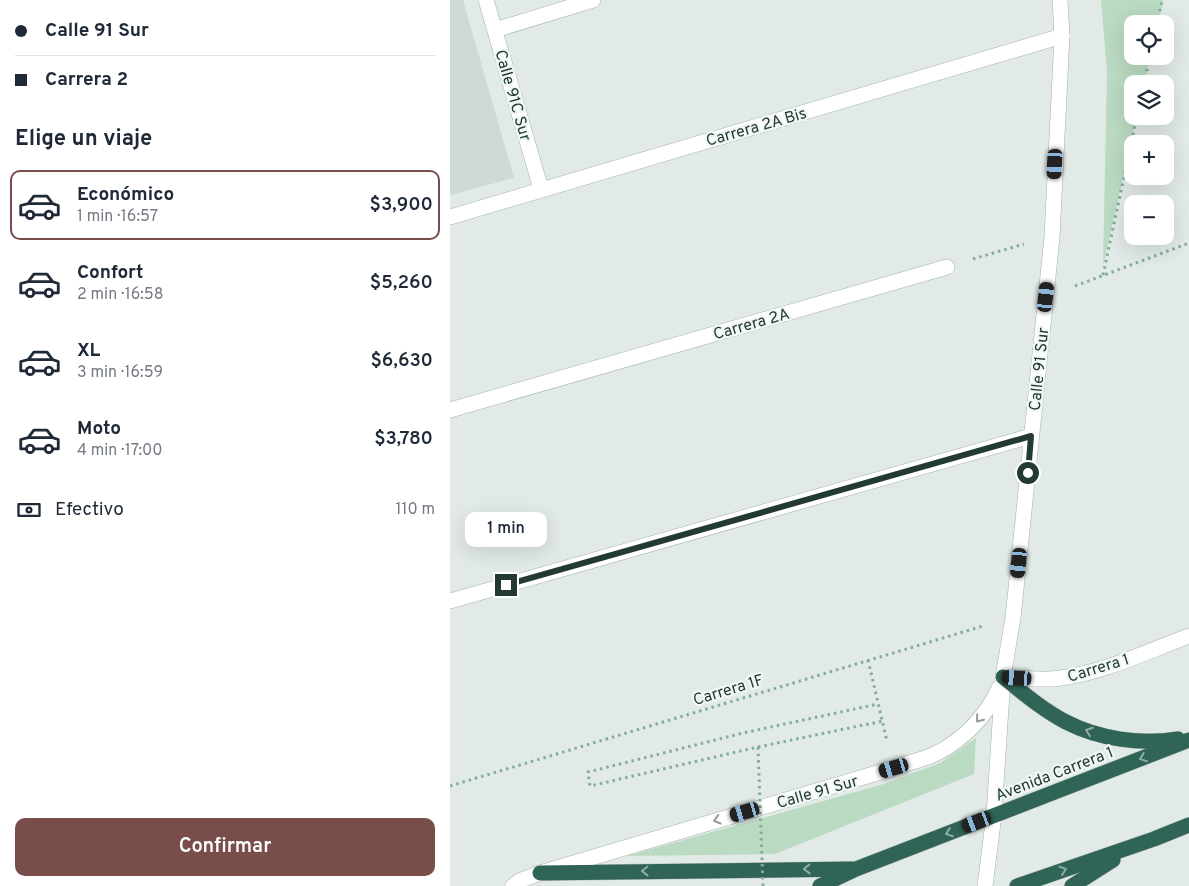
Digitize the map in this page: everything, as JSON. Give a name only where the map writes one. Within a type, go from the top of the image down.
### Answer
[{"type":"highway","points":[[1003,677],[1034,702],[1066,722],[1101,735],[1138,742],[1189,738]]},
{"type":"highway","name":"Avenida Carrera 1","points":[[820,886],[856,869],[1189,738]]},
{"type":"highway","points":[[1017,886],[1189,825]]},
{"type":"highway","points":[[1072,886],[1116,858],[1154,839]]},
{"type":"highway","points":[[540,872],[856,869]]},
{"type":"street","name":"Calle 91C Sur","points":[[486,0],[541,189]]},
{"type":"street","points":[[495,30],[593,0]]},
{"type":"street","name":"Calle 91 Sur","points":[[985,886],[994,815],[1003,677],[1013,618],[1052,237],[1062,36],[1060,0]]},
{"type":"street","name":"Carrera 2A Bis","points":[[450,216],[1062,36]]},
{"type":"street","name":"Carrera 2A","points":[[450,410],[947,267]]},
{"type":"street","points":[[450,601],[1031,436]]},
{"type":"street","name":"Carrera 1","points":[[1003,677],[1046,679],[1074,676],[1102,668],[1189,636]]},
{"type":"street","name":"Calle 91 Sur","points":[[513,886],[540,872],[894,768],[935,754],[958,740],[975,724],[993,701],[1003,677]]},
{"type":"path","points":[[1159,15],[1162,0]]},
{"type":"path","points":[[1103,275],[1135,125]]},
{"type":"path","points":[[947,267],[1052,237]]},
{"type":"path","points":[[1046,297],[1189,243]]},
{"type":"path","name":"Carrera 1F","points":[[450,786],[1013,618]]},
{"type":"path","points":[[868,660],[894,768]]},
{"type":"path","points":[[878,704],[743,733],[588,772],[590,786],[758,747],[883,721]]},
{"type":"path","points":[[758,747],[763,886]]},
{"type":"shaded area","points":[[450,0],[463,0],[514,178],[451,195],[450,194]]},
{"type":"green space","points":[[1101,0],[1163,0],[1160,15],[1124,15],[1124,65],[1148,65],[1146,75],[1124,75],[1124,125],[1135,125],[1133,135],[1124,135],[1124,173],[1103,266],[1107,72]]},
{"type":"green space","points":[[976,738],[974,774],[775,854],[627,856],[884,784],[940,763]]},
{"type":"route","points":[[506,585],[1031,436],[1028,473]]}]
